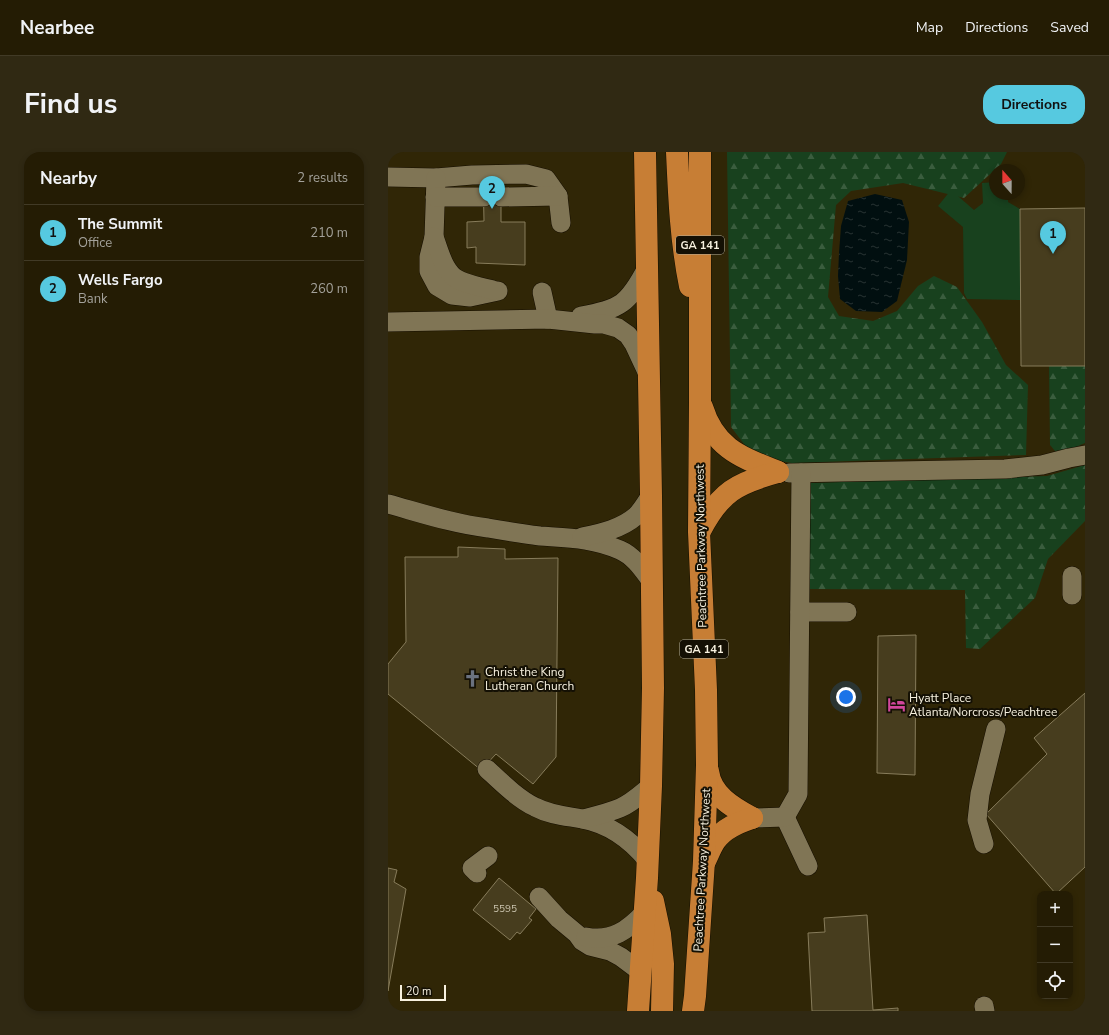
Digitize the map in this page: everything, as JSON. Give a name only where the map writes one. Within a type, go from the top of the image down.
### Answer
[{"type":"highway","points":[[638,1011],[648,870],[653,688],[645,152]]},
{"type":"highway","points":[[677,152],[682,234],[686,268],[700,338]]},
{"type":"highway","name":"Peachtree Parkway Northwest","points":[[695,1006],[704,861],[707,765],[706,690],[699,532],[700,152]]},
{"type":"highway","points":[[700,401],[705,418],[720,442],[736,454],[778,472]]},
{"type":"highway","points":[[699,532],[713,508],[732,490],[755,478],[778,472]]},
{"type":"highway","points":[[707,765],[709,778],[714,789],[734,808],[752,818]]},
{"type":"highway","points":[[704,861],[715,841],[722,833],[730,827],[752,818]]},
{"type":"highway","points":[[648,870],[661,942],[663,964],[662,1011]]},
{"type":"street","points":[[388,177],[436,178],[472,175],[526,174],[546,179],[558,196],[561,223]]},
{"type":"street","points":[[434,237],[436,178]]},
{"type":"street","points":[[435,197],[558,196]]},
{"type":"street","points":[[554,319],[611,309],[623,303],[632,294],[647,268]]},
{"type":"street","points":[[542,292],[554,319]]},
{"type":"street","points":[[388,322],[554,319],[604,324],[618,328],[628,335],[634,344],[648,374]]},
{"type":"street","points":[[778,472],[801,473],[1005,469],[1042,465],[1085,455]]},
{"type":"street","points":[[786,817],[798,794],[801,473]]},
{"type":"street","points":[[577,538],[600,533],[625,524],[635,516],[651,495]]},
{"type":"street","points":[[388,504],[451,522],[540,536],[577,538],[600,543],[621,550],[636,562],[652,582]]},
{"type":"street","points":[[1072,576],[1072,595]]},
{"type":"street","points":[[800,612],[847,612]]},
{"type":"street","points":[[984,844],[977,820],[980,794],[996,729]]},
{"type":"street","points":[[487,769],[520,798],[534,807],[551,813],[583,819],[604,826],[626,838],[638,849],[648,870]]},
{"type":"street","points":[[583,819],[620,808],[633,801],[651,786]]},
{"type":"street","points":[[752,818],[786,817]]},
{"type":"street","points":[[786,817],[808,866]]},
{"type":"street","points":[[477,873],[472,868],[488,856]]},
{"type":"street","points":[[539,897],[582,941],[590,946],[610,951],[621,957],[641,972]]},
{"type":"street","points":[[576,934],[593,938],[610,937],[634,923],[645,912]]},
{"type":"green space","points":[[727,152],[1007,152],[1001,164],[989,164],[989,175],[964,198],[903,183],[851,191],[836,205],[828,297],[839,316],[873,321],[897,311],[918,286],[934,276],[957,287],[982,322],[1006,365],[1028,385],[1026,455],[792,463],[754,457],[731,427]]},
{"type":"green space","points":[[989,182],[989,200],[1008,200],[1008,202],[1020,209],[1020,300],[967,299],[964,293],[963,227],[938,206],[951,190],[974,210],[983,203],[982,183]]},
{"type":"green space","points":[[1049,366],[1085,366],[1085,443],[1071,449],[1055,451],[1050,445]]},
{"type":"green space","points":[[1085,465],[1085,521],[1048,559],[1035,598],[980,649],[966,648],[965,590],[808,589],[810,483],[1047,476]]},
{"type":"water","points":[[875,194],[902,200],[909,222],[907,260],[897,301],[882,312],[856,311],[840,299],[838,276],[841,226],[848,201]]},
{"type":"building","points":[[483,175],[501,175],[501,222],[525,222],[525,265],[476,263],[476,247],[467,248],[467,222],[484,221]]},
{"type":"building","points":[[1085,208],[1085,366],[1021,366],[1020,209]]},
{"type":"building","name":"Christ the King Lutheran Church","points":[[458,547],[505,549],[505,559],[558,558],[556,757],[533,784],[496,754],[481,770],[388,694],[388,664],[406,642],[405,557],[458,557]]},
{"type":"building","name":"Hyatt Place Atlanta/Norcross/Peachtree","points":[[916,635],[915,775],[877,773],[878,636]]},
{"type":"building","points":[[1085,693],[1085,867],[1059,891],[1053,891],[986,814],[1047,754],[1034,738]]},
{"type":"building","points":[[388,868],[397,870],[394,882],[406,889],[388,991]]},
{"type":"building","points":[[499,878],[536,909],[529,918],[532,920],[520,934],[517,932],[510,940],[473,910]]},
{"type":"building","points":[[867,915],[873,1010],[898,1008],[898,1011],[812,1011],[808,933],[825,932],[824,918]]},
{"type":"place","name":"Wells Fargo","points":[[492,209]]},
{"type":"place","name":"The Summit","points":[[1053,254]]},
{"type":"place","name":"Christ the King Lutheran Church","points":[[472,679]]},
{"type":"place","name":"Hyatt Place Atlanta/Norcross/Peachtree","points":[[896,705]]}]
